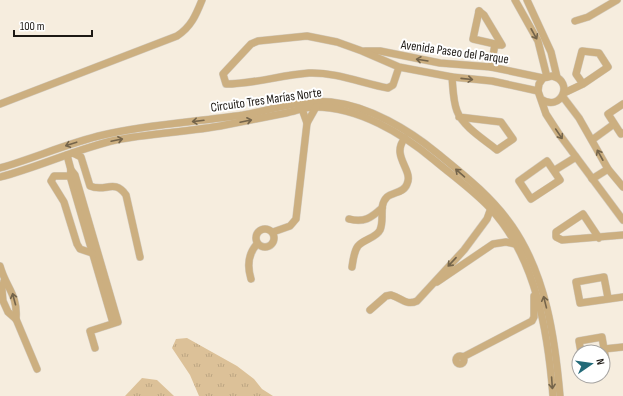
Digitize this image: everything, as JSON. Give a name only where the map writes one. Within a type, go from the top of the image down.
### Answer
[{"type":"street","points":[[0,104],[177,36],[187,30],[193,21],[202,0]]},
{"type":"street","points":[[515,0],[538,41],[545,77]]},
{"type":"street","points":[[527,0],[551,52],[556,77]]},
{"type":"street","points":[[575,21],[588,17],[617,0]]},
{"type":"street","points":[[479,11],[484,15],[502,45],[495,44],[474,39],[479,11]]},
{"type":"street","name":"Avenida Paseo del Parque","points":[[399,68],[393,85],[388,88],[328,74],[308,73],[246,84],[226,84],[223,74],[251,44],[258,41],[307,36],[337,42],[362,50],[399,68],[452,78],[492,81],[538,91]]},
{"type":"street","points":[[491,67],[495,44]]},
{"type":"street","name":"Avenida Paseo del Parque","points":[[362,50],[380,51],[440,63],[491,67],[545,77]]},
{"type":"street","points":[[541,99],[551,103],[558,102],[563,95],[583,84],[608,67],[599,53],[582,51],[576,74],[583,84]]},
{"type":"street","points":[[439,75],[440,63]]},
{"type":"street","points":[[623,187],[608,169],[579,118],[563,95],[564,87],[562,81],[556,77],[545,77],[539,84],[538,91],[546,114],[623,220]]},
{"type":"street","points":[[452,78],[456,111],[460,117],[497,150],[513,139],[501,122],[460,117]]},
{"type":"street","name":"Circuito Tres Marías Norte","points":[[0,168],[71,144],[121,131],[200,121],[311,103],[331,102],[362,110],[385,120],[423,146],[484,193],[519,237],[537,289],[551,366],[553,396]]},
{"type":"street","points":[[623,104],[608,114],[621,134],[623,133]]},
{"type":"street","points":[[273,232],[290,226],[296,219],[307,123],[316,107]]},
{"type":"street","name":"Circuito Tres Marías Norte","points":[[0,177],[88,148],[143,135],[222,126],[316,107],[340,110],[359,116],[423,146],[491,208],[506,226],[548,313],[560,396]]},
{"type":"street","points":[[302,109],[307,123]]},
{"type":"street","points":[[592,140],[614,124]]},
{"type":"street","points":[[352,267],[358,246],[379,232],[382,225],[382,208],[386,198],[404,189],[408,182],[400,155],[400,144],[406,138]]},
{"type":"street","points":[[81,156],[88,148]]},
{"type":"street","points":[[70,173],[70,154],[81,156]]},
{"type":"street","points":[[81,156],[90,186],[95,189],[114,186],[121,188],[126,195],[140,257]]},
{"type":"street","points":[[554,170],[576,157]]},
{"type":"street","points":[[547,161],[554,170],[560,180],[531,199],[519,181],[547,161]]},
{"type":"street","points":[[592,179],[608,169]]},
{"type":"street","points":[[95,256],[80,249],[77,244],[64,202],[51,181],[54,176],[70,173],[75,175],[113,323],[90,331],[95,348]]},
{"type":"street","points":[[349,219],[364,221],[372,217],[382,208]]},
{"type":"street","points":[[370,310],[386,296],[392,295],[411,304],[417,301],[464,250],[487,219],[491,208]]},
{"type":"street","points":[[599,238],[583,214],[556,232],[556,238],[562,240],[599,238],[623,235]]},
{"type":"street","points":[[267,228],[273,232],[275,239],[271,246],[264,247],[258,244],[256,236],[260,230],[267,228]]},
{"type":"street","points":[[435,283],[494,244],[506,242],[515,244]]},
{"type":"street","points":[[251,279],[248,269],[250,258],[253,249],[258,244]]},
{"type":"street","points":[[464,250],[473,258]]},
{"type":"street","points":[[0,266],[4,281],[14,297],[16,319],[37,369]]},
{"type":"street","points":[[608,298],[604,277],[576,282],[580,303],[623,297]]},
{"type":"street","points":[[4,281],[2,289],[3,301],[8,312],[16,319]]},
{"type":"street","points":[[463,357],[532,321],[534,316],[533,298],[537,289]]},
{"type":"street","points":[[532,321],[544,326]]},
{"type":"street","points":[[580,344],[579,341],[602,337],[603,344]]},
{"type":"street","points":[[611,348],[623,347]]},
{"type":"green space","points":[[187,338],[237,366],[254,379],[262,389],[273,396],[199,396],[190,375],[172,348],[176,339]]},
{"type":"green space","points":[[142,378],[157,380],[174,396],[125,396]]}]
